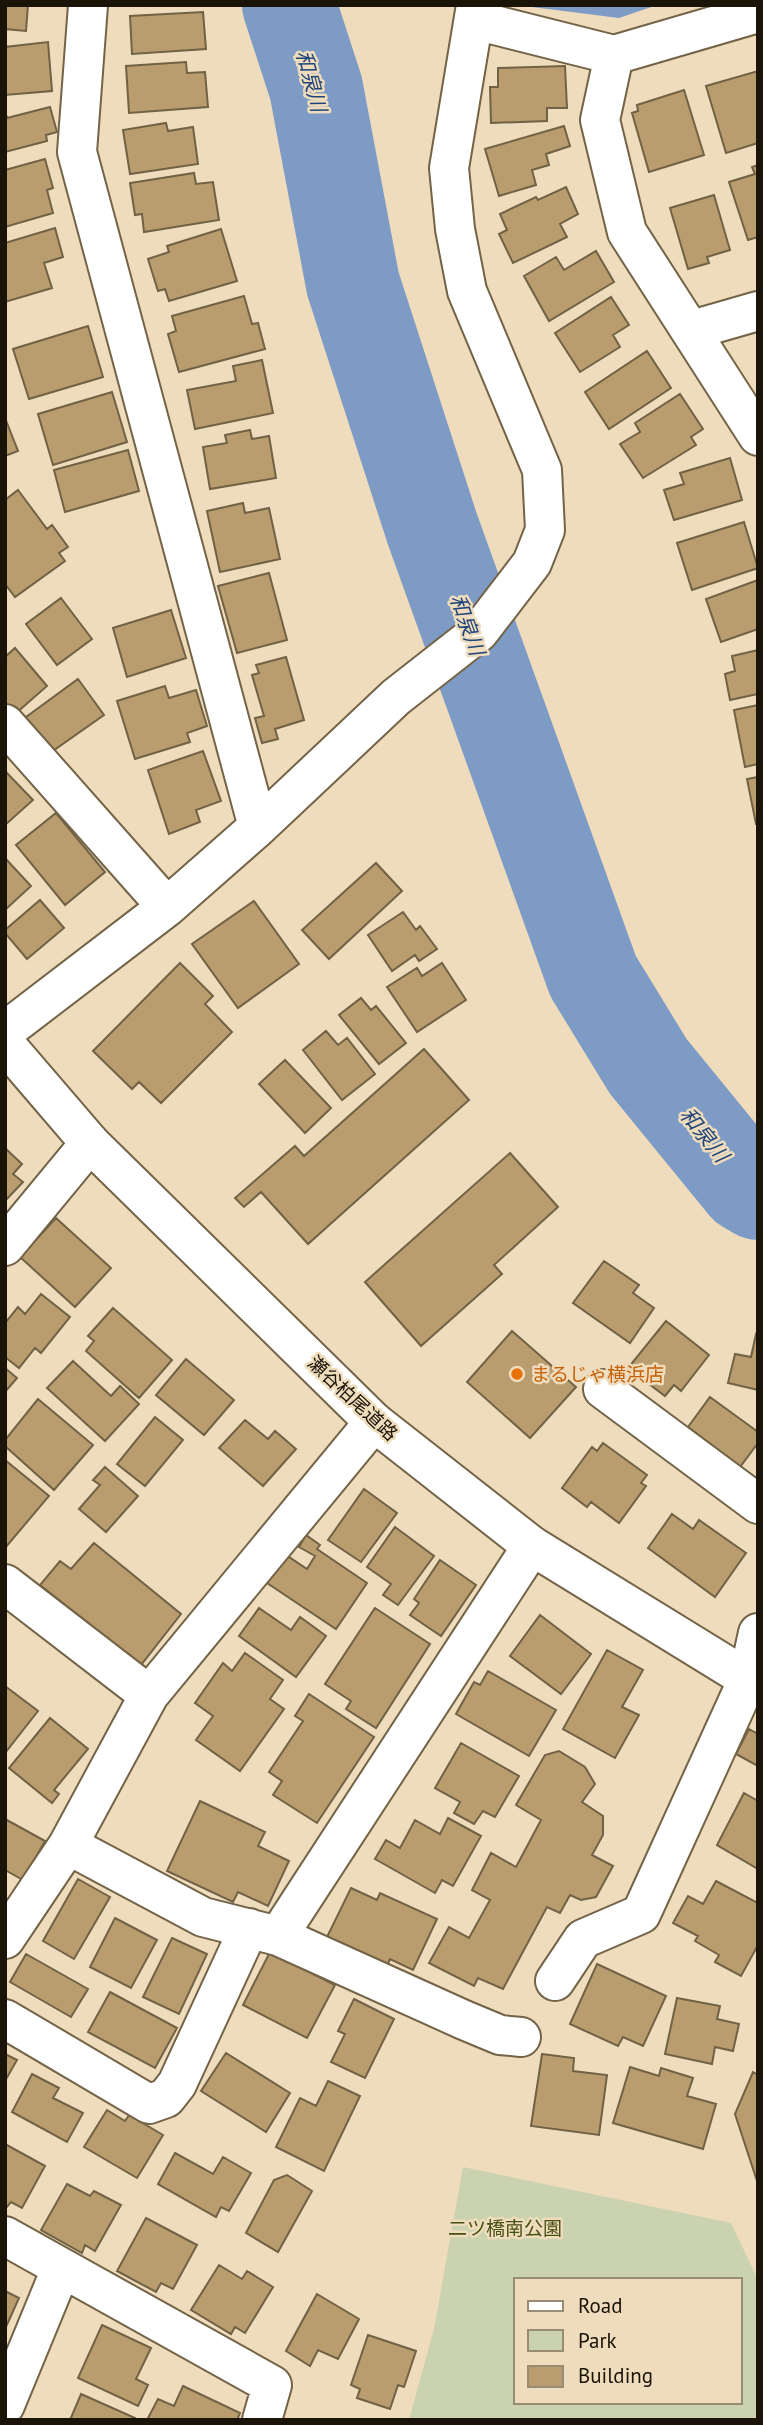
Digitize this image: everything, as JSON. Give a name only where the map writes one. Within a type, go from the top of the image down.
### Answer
[{"type":"street","points":[[88,5],[77,152],[258,827]]},
{"type":"street","points":[[5,1031],[167,906],[258,827],[396,697],[479,632],[532,563],[545,530],[542,470],[467,291],[455,229],[449,168],[476,13],[614,55],[753,11]]},
{"type":"street","points":[[614,55],[600,120],[627,232],[758,436]]},
{"type":"street","points":[[692,330],[758,311]]},
{"type":"street","points":[[5,724],[167,906]]},
{"type":"street","name":"瀬谷柏尾道路","points":[[5,1044],[90,1143],[374,1422],[532,1546],[753,1682]]},
{"type":"street","points":[[5,1245],[90,1143]]},
{"type":"street","points":[[603,1390],[758,1504]]},
{"type":"street","points":[[5,1939],[68,1845],[149,1695],[374,1422]]},
{"type":"street","points":[[5,2019],[149,2104],[166,2098],[177,2084],[264,1932],[532,1546]]},
{"type":"street","points":[[5,1584],[149,1695]]},
{"type":"street","points":[[555,1980],[583,1939],[641,1914],[753,1682],[758,1633]]},
{"type":"street","points":[[68,1845],[203,1917],[264,1932],[500,2035],[521,2037]]},
{"type":"street","points":[[5,2236],[272,2385],[262,2420]]},
{"type":"street","points":[[5,2405],[61,2269]]},
{"type":"green space","name":"二ツ橋南公園","points":[[463,2167],[731,2223],[758,2280],[758,2420],[409,2420],[434,2329]]},
{"type":"water","points":[[516,5],[657,5],[619,18]]},
{"type":"building","points":[[5,5],[28,5],[26,31],[5,29]]},
{"type":"building","points":[[203,12],[206,49],[132,54],[130,16]]},
{"type":"building","points":[[48,42],[52,91],[5,95],[5,47]]},
{"type":"building","points":[[186,62],[187,73],[205,72],[208,107],[129,113],[126,66]]},
{"type":"building","points":[[565,66],[567,108],[547,108],[547,121],[491,123],[490,87],[498,87],[498,68]]},
{"type":"building","points":[[758,71],[758,143],[726,153],[706,86]]},
{"type":"building","points":[[684,90],[704,155],[649,172],[632,113],[638,111],[637,105]]},
{"type":"building","points":[[50,107],[57,132],[46,135],[47,141],[5,152],[5,111],[7,118]]},
{"type":"building","points":[[166,123],[168,131],[193,127],[198,164],[130,174],[123,130]]},
{"type":"building","points":[[564,126],[570,146],[546,154],[549,165],[532,170],[536,185],[499,196],[485,149]]},
{"type":"building","points":[[45,159],[53,188],[47,190],[53,213],[5,227],[5,170]]},
{"type":"building","points":[[758,165],[758,237],[748,240],[729,182],[755,174],[752,167]]},
{"type":"building","points":[[194,173],[196,184],[213,182],[219,220],[144,232],[142,214],[135,215],[130,183]]},
{"type":"building","points":[[566,187],[578,214],[560,224],[567,237],[513,263],[499,234],[507,230],[500,214],[536,197],[538,200]]},
{"type":"building","points":[[714,195],[730,250],[707,257],[709,263],[688,269],[670,208]]},
{"type":"building","points":[[55,228],[63,257],[44,263],[52,288],[5,302],[5,243]]},
{"type":"building","points":[[221,229],[237,281],[169,301],[165,289],[158,291],[148,259],[169,252],[167,246]]},
{"type":"building","points":[[596,251],[614,282],[549,321],[524,276],[556,257],[564,270]]},
{"type":"building","points":[[244,296],[252,324],[258,323],[265,349],[179,372],[168,334],[176,331],[172,316]]},
{"type":"building","points":[[611,297],[629,325],[613,335],[620,347],[580,372],[555,333]]},
{"type":"building","points":[[88,326],[103,377],[29,399],[13,349]]},
{"type":"building","points":[[647,351],[671,388],[609,429],[585,392]]},
{"type":"building","points":[[262,360],[273,413],[195,429],[187,390],[236,381],[233,366]]},
{"type":"building","points":[[112,392],[127,442],[53,465],[38,414]]},
{"type":"building","points":[[680,394],[703,429],[691,437],[696,445],[643,478],[620,444],[640,432],[635,423]]},
{"type":"building","points":[[5,418],[18,451],[5,456]]},
{"type":"building","points":[[250,430],[252,439],[269,436],[276,478],[210,489],[203,447],[227,443],[225,435]]},
{"type":"building","points":[[128,450],[139,491],[65,512],[54,470]]},
{"type":"building","points":[[730,458],[742,500],[674,520],[664,490],[684,484],[680,473]]},
{"type":"building","points":[[18,490],[47,529],[52,525],[68,547],[59,553],[65,561],[15,597],[5,584],[5,500]]},
{"type":"building","points":[[243,503],[245,513],[269,508],[280,559],[220,572],[207,511]]},
{"type":"building","points":[[744,522],[758,568],[692,590],[677,543]]},
{"type":"building","points":[[269,573],[287,640],[237,653],[218,586]]},
{"type":"building","points":[[758,580],[758,629],[721,642],[706,599]]},
{"type":"building","points":[[61,598],[92,639],[57,665],[26,624]]},
{"type":"building","points":[[171,610],[186,658],[127,677],[113,628]]},
{"type":"building","points":[[15,648],[47,686],[15,714],[5,703],[5,657]]},
{"type":"building","points":[[758,650],[758,694],[730,700],[725,674],[735,671],[732,656]]},
{"type":"building","points":[[286,657],[304,720],[275,729],[278,739],[262,743],[255,718],[264,716],[252,675],[259,673],[256,665]]},
{"type":"building","points":[[78,679],[104,715],[47,755],[22,720]]},
{"type":"building","points":[[165,686],[169,698],[196,690],[207,726],[187,733],[190,742],[135,759],[117,701]]},
{"type":"building","points":[[758,705],[758,764],[745,767],[734,710]]},
{"type":"building","points":[[203,751],[221,801],[196,810],[200,822],[169,834],[148,770]]},
{"type":"building","points":[[5,771],[33,800],[5,825]]},
{"type":"building","points":[[758,777],[758,824],[756,824],[747,779]]},
{"type":"building","points":[[56,813],[105,872],[65,905],[16,845]]},
{"type":"building","points":[[5,858],[31,886],[5,910]]},
{"type":"building","points":[[376,863],[402,891],[329,959],[302,930]]},
{"type":"building","points":[[40,900],[64,928],[27,959],[5,930]]},
{"type":"building","points":[[254,901],[299,964],[238,1008],[192,944]]},
{"type":"building","points":[[403,912],[416,930],[420,926],[437,949],[419,961],[415,955],[392,971],[368,935]]},
{"type":"building","points":[[180,963],[213,996],[205,1004],[232,1032],[161,1103],[139,1082],[132,1089],[93,1051]]},
{"type":"building","points":[[442,963],[466,1000],[417,1032],[387,987],[417,968],[422,976]]},
{"type":"building","points":[[361,998],[371,1010],[376,1006],[406,1043],[379,1064],[339,1015]]},
{"type":"building","points":[[326,1031],[338,1045],[347,1038],[375,1074],[342,1100],[303,1050]]},
{"type":"building","points":[[424,1049],[469,1100],[308,1244],[261,1192],[244,1207],[235,1198],[295,1146],[304,1156]]},
{"type":"building","points":[[285,1060],[331,1108],[305,1133],[259,1084]]},
{"type":"building","points":[[5,1148],[22,1164],[13,1174],[23,1182],[5,1201]]},
{"type":"building","points":[[510,1153],[558,1207],[494,1265],[502,1274],[421,1346],[365,1282]]},
{"type":"building","points":[[56,1218],[111,1268],[75,1307],[20,1257]]},
{"type":"building","points":[[604,1261],[639,1285],[633,1293],[654,1308],[630,1343],[573,1303]]},
{"type":"building","points":[[41,1294],[70,1317],[41,1353],[35,1348],[19,1368],[5,1357],[5,1323],[18,1307],[25,1314]]},
{"type":"building","points":[[113,1308],[172,1360],[139,1398],[86,1351],[94,1341],[88,1336]]},
{"type":"building","points":[[666,1321],[709,1355],[681,1391],[674,1385],[665,1396],[628,1368]]},
{"type":"building","points":[[512,1331],[576,1387],[530,1438],[467,1382]]},
{"type":"building","points":[[756,1334],[758,1390],[728,1383],[735,1354],[751,1357]]},
{"type":"building","points":[[186,1359],[234,1400],[204,1435],[156,1395]]},
{"type":"building","points":[[73,1361],[111,1396],[120,1386],[139,1404],[105,1441],[47,1388]]},
{"type":"building","points":[[5,1368],[17,1378],[5,1392]]},
{"type":"building","points":[[710,1397],[758,1432],[758,1443],[740,1467],[688,1427]]},
{"type":"building","points":[[38,1399],[93,1445],[54,1490],[5,1446],[5,1440]]},
{"type":"building","points":[[155,1417],[183,1440],[145,1486],[117,1464]]},
{"type":"building","points":[[245,1420],[268,1439],[275,1431],[296,1449],[263,1486],[219,1448]]},
{"type":"building","points":[[603,1443],[647,1475],[641,1483],[646,1486],[619,1523],[591,1502],[587,1507],[562,1488],[592,1447],[597,1451]]},
{"type":"building","points":[[5,1460],[49,1496],[5,1548]]},
{"type":"building","points":[[105,1467],[138,1496],[106,1532],[79,1509],[100,1485],[93,1480]]},
{"type":"building","points":[[364,1489],[397,1513],[361,1562],[328,1540]]},
{"type":"building","points":[[672,1514],[693,1529],[699,1520],[746,1553],[715,1597],[648,1548]]},
{"type":"building","points":[[395,1527],[434,1556],[398,1605],[383,1595],[391,1584],[367,1567]]},
{"type":"building","points":[[306,1535],[320,1545],[317,1549],[367,1583],[336,1629],[267,1583],[286,1555],[307,1569],[315,1556],[299,1547]]},
{"type":"building","points":[[94,1543],[181,1614],[141,1665],[40,1585],[60,1561],[71,1569]]},
{"type":"building","points":[[440,1560],[476,1585],[441,1636],[410,1615],[419,1603],[414,1599]]},
{"type":"building","points":[[259,1608],[291,1630],[300,1617],[326,1636],[296,1677],[239,1636]]},
{"type":"building","points":[[375,1608],[430,1644],[376,1728],[346,1709],[351,1701],[325,1684]]},
{"type":"building","points":[[540,1615],[591,1654],[561,1694],[510,1656]]},
{"type":"building","points":[[607,1650],[643,1670],[622,1707],[639,1715],[615,1758],[563,1729]]},
{"type":"building","points":[[245,1653],[283,1680],[270,1699],[284,1709],[240,1771],[196,1740],[213,1716],[195,1703],[223,1663],[232,1671]]},
{"type":"building","points":[[488,1671],[556,1710],[529,1756],[456,1714],[474,1682],[480,1685]]},
{"type":"building","points":[[5,1686],[38,1711],[5,1753]]},
{"type":"building","points":[[309,1694],[374,1737],[317,1823],[273,1795],[282,1781],[269,1772],[303,1721],[295,1716]]},
{"type":"building","points":[[50,1718],[88,1749],[54,1790],[59,1794],[52,1803],[9,1768]]},
{"type":"building","points":[[749,1729],[758,1734],[758,1766],[736,1754]]},
{"type":"building","points":[[461,1743],[519,1776],[495,1817],[483,1811],[474,1824],[454,1813],[460,1802],[435,1788]]},
{"type":"building","points":[[559,1751],[585,1767],[595,1784],[582,1802],[603,1816],[603,1835],[592,1855],[613,1866],[596,1897],[581,1900],[570,1895],[560,1913],[547,1907],[503,1989],[478,1978],[474,1986],[429,1963],[449,1927],[469,1938],[490,1900],[472,1890],[491,1853],[516,1867],[541,1820],[516,1805],[545,1755]]},
{"type":"building","points":[[744,1793],[758,1801],[758,1869],[717,1845]]},
{"type":"building","points":[[200,1801],[265,1832],[258,1846],[289,1861],[268,1906],[238,1892],[233,1902],[167,1871]]},
{"type":"building","points":[[448,1818],[481,1836],[453,1886],[442,1880],[435,1893],[375,1859],[386,1840],[400,1848],[415,1820],[440,1834]]},
{"type":"building","points":[[5,1819],[45,1841],[23,1880],[5,1870]]},
{"type":"building","points":[[78,1879],[110,1897],[74,1959],[43,1941]]},
{"type":"building","points":[[716,1881],[758,1903],[758,1945],[741,1976],[715,1962],[719,1955],[695,1941],[698,1936],[673,1923],[688,1896],[703,1904]]},
{"type":"building","points":[[351,1888],[377,1900],[380,1893],[437,1919],[413,1970],[390,1959],[387,1966],[327,1937]]},
{"type":"building","points":[[115,1918],[157,1940],[131,1988],[90,1967]]},
{"type":"building","points":[[172,1938],[207,1954],[179,2014],[143,1997]]},
{"type":"building","points":[[270,1952],[335,1985],[307,2038],[243,2005]]},
{"type":"building","points":[[26,1954],[88,1989],[71,2017],[10,1982]]},
{"type":"building","points":[[597,1964],[666,1996],[643,2046],[623,2037],[618,2046],[570,2024]]},
{"type":"building","points":[[110,1992],[177,2028],[155,2068],[88,2032]]},
{"type":"building","points":[[677,1998],[720,2006],[717,2019],[739,2024],[733,2051],[715,2047],[712,2064],[665,2054]]},
{"type":"building","points":[[354,1999],[394,2019],[365,2078],[331,2062],[345,2034],[338,2031]]},
{"type":"building","points":[[226,2053],[290,2093],[266,2132],[201,2091]]},
{"type":"building","points":[[5,2054],[17,2060],[5,2081]]},
{"type":"building","points":[[542,2054],[574,2058],[573,2071],[607,2075],[599,2135],[531,2126]]},
{"type":"building","points":[[630,2067],[659,2076],[661,2068],[693,2078],[687,2096],[716,2104],[703,2149],[613,2123]]},
{"type":"building","points":[[753,2072],[758,2075],[758,2184],[735,2114]]},
{"type":"building","points":[[32,2074],[59,2088],[53,2098],[83,2113],[67,2142],[12,2112]]},
{"type":"building","points":[[328,2081],[360,2096],[324,2171],[276,2147],[300,2098],[316,2106]]},
{"type":"building","points":[[107,2110],[125,2121],[129,2115],[163,2135],[137,2178],[84,2147]]},
{"type":"building","points":[[5,2144],[45,2166],[22,2208],[11,2202],[5,2209]]},
{"type":"building","points":[[175,2153],[213,2174],[223,2157],[251,2173],[229,2211],[221,2207],[216,2217],[158,2184]]},
{"type":"building","points":[[287,2175],[312,2191],[278,2252],[246,2233],[274,2180]]},
{"type":"building","points":[[67,2184],[90,2196],[94,2191],[121,2205],[95,2251],[85,2245],[82,2253],[41,2230]]},
{"type":"building","points":[[146,2218],[197,2245],[173,2289],[161,2283],[156,2292],[117,2271]]},
{"type":"building","points":[[219,2265],[242,2279],[247,2271],[273,2287],[245,2333],[235,2327],[231,2334],[191,2310]]},
{"type":"building","points":[[5,2291],[19,2298],[6,2327],[5,2326]]},
{"type":"building","points":[[317,2294],[359,2319],[338,2359],[318,2350],[310,2366],[286,2351]]},
{"type":"building","points":[[102,2325],[151,2348],[136,2379],[148,2385],[138,2406],[78,2378]]},
{"type":"building","points":[[368,2335],[416,2351],[404,2387],[398,2385],[390,2409],[357,2398],[360,2389],[351,2385]]},
{"type":"building","points":[[183,2386],[240,2413],[237,2420],[147,2420],[158,2399],[174,2406]]},
{"type":"building","points":[[81,2394],[135,2418],[70,2420]]},
{"type":"waterway","name":"和泉川","points":[[289,5],[316,88],[353,284],[432,528],[593,976],[648,1066],[746,1186],[758,1193]]},
{"type":"place","name":"まるじゃ横浜店","points":[[517,1374]]}]
